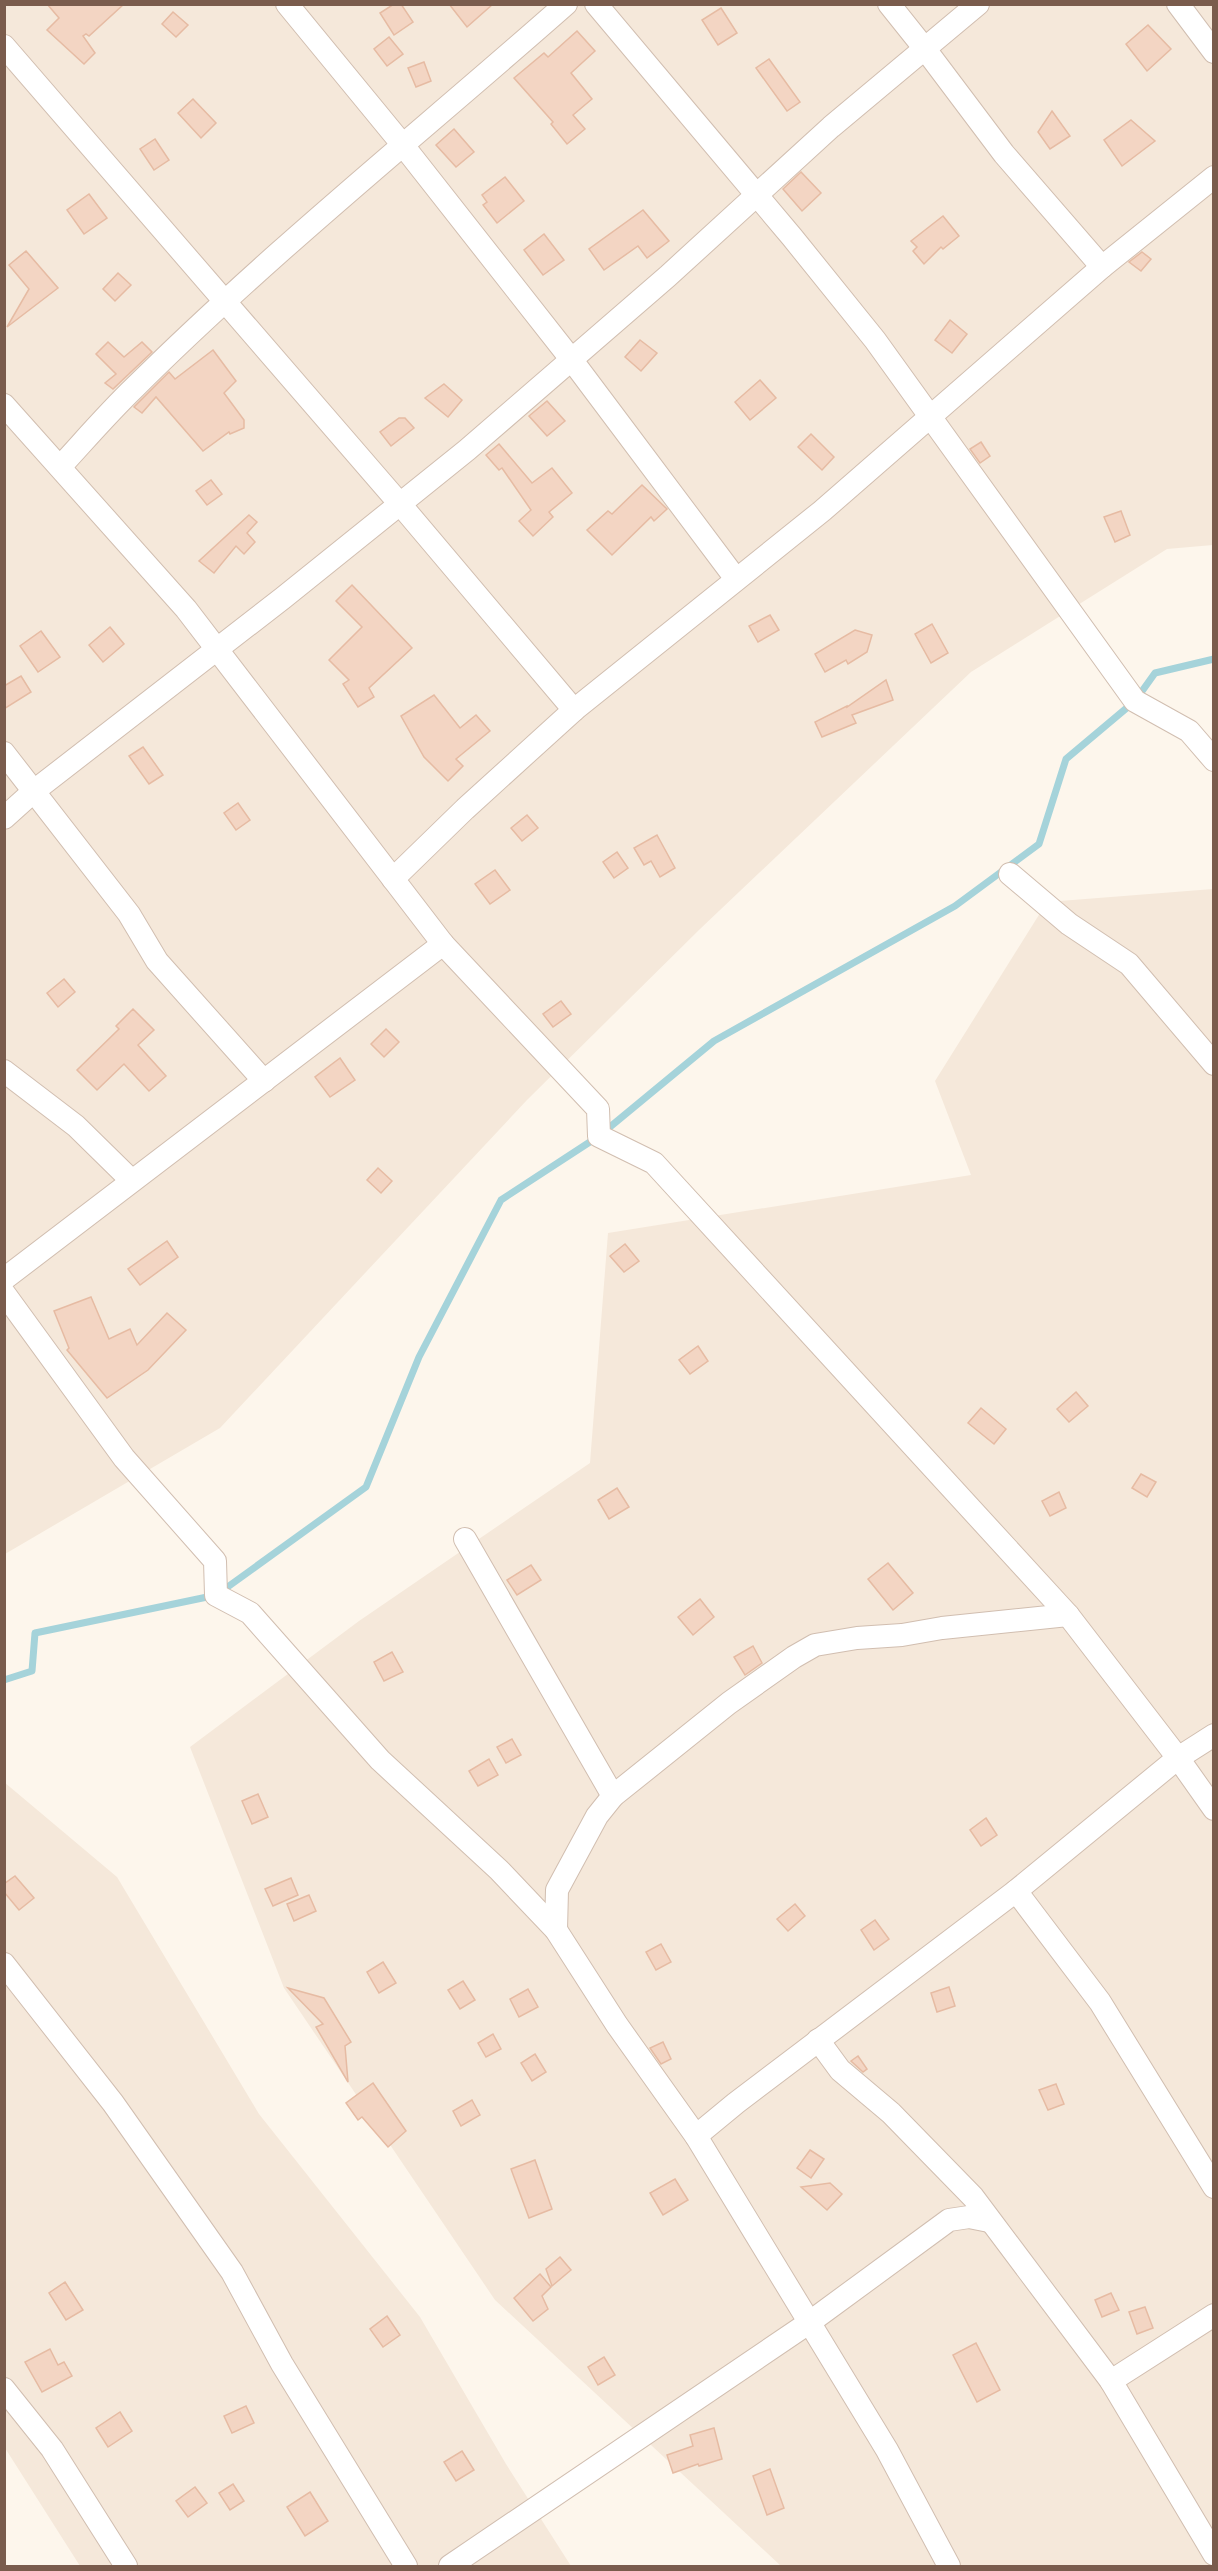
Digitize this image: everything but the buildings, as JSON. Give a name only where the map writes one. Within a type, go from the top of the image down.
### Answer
[{"type":"street","points":[[287,4],[402,144],[571,358],[736,579]]},
{"type":"street","points":[[60,467],[133,389],[224,302],[402,144],[566,4]]},
{"type":"street","points":[[596,4],[875,340],[1135,700],[1189,731],[1214,760]]},
{"type":"street","points":[[889,4],[1004,154],[1101,267]]},
{"type":"street","points":[[4,818],[34,791],[467,450],[668,276],[755,194],[831,127],[978,4]]},
{"type":"street","points":[[1178,4],[1214,52]]},
{"type":"street","points":[[4,46],[400,504],[574,710]]},
{"type":"street","points":[[393,879],[465,809],[574,710],[822,511],[1101,267],[1214,177]]},
{"type":"street","points":[[4,405],[186,609],[443,944],[598,1110],[599,1136],[654,1163],[1068,1615],[1178,1758],[1214,1809]]},
{"type":"street","points":[[4,753],[129,914],[157,961],[264,1082]]},
{"type":"street","points":[[1010,874],[1069,924],[1129,964],[1214,1064]]},
{"type":"street","points":[[4,1279],[443,944]]},
{"type":"street","points":[[4,1071],[76,1126],[131,1180]]},
{"type":"street","points":[[4,1293],[124,1458],[215,1561],[216,1595],[250,1613],[380,1760],[499,1870],[556,1930],[617,2025],[696,2136],[887,2450],[949,2566]]},
{"type":"street","points":[[465,1539],[613,1796]]},
{"type":"street","points":[[556,1930],[557,1890],[597,1816],[613,1796],[729,1703],[794,1657],[815,1645],[857,1638],[902,1635],[942,1628],[1068,1615]]},
{"type":"street","points":[[696,2136],[818,2040],[1016,1891],[1178,1758],[1214,1735]]},
{"type":"street","points":[[1016,1891],[1100,2002],[1214,2187]]},
{"type":"street","points":[[4,1964],[113,2103],[232,2272],[282,2364],[406,2566]]},
{"type":"street","points":[[818,2040],[840,2070],[891,2114],[973,2197],[1111,2381],[1214,2554]]},
{"type":"street","points":[[949,2220],[955,2198],[956,2178]]},
{"type":"street","points":[[450,2566],[810,2322],[949,2220],[969,2217],[989,2221]]},
{"type":"street","points":[[1111,2381],[1214,2315]]},
{"type":"street","points":[[4,2389],[52,2450],[126,2566]]},
{"type":"shaded area","points":[[4,5],[1214,5],[1213,545],[1167,549],[971,672],[700,929],[527,1100],[220,1428],[5,1554]]},
{"type":"shaded area","points":[[1213,889],[1213,2566],[781,2566],[495,2300],[284,1988],[190,1747],[359,1621],[590,1463],[608,1233],[971,1175],[935,1081],[1047,902]]},
{"type":"shaded area","points":[[4,1782],[117,1877],[259,2114],[420,2317],[506,2464],[571,2566],[80,2566],[5,2448]]},
{"type":"waterway","points":[[222,1591],[366,1487],[419,1357],[501,1200],[599,1136],[714,1041],[955,906],[1039,844],[1066,759],[1135,701],[1155,673],[1214,659]]},
{"type":"waterway","points":[[4,1680],[32,1671],[35,1633],[212,1596]]}]
